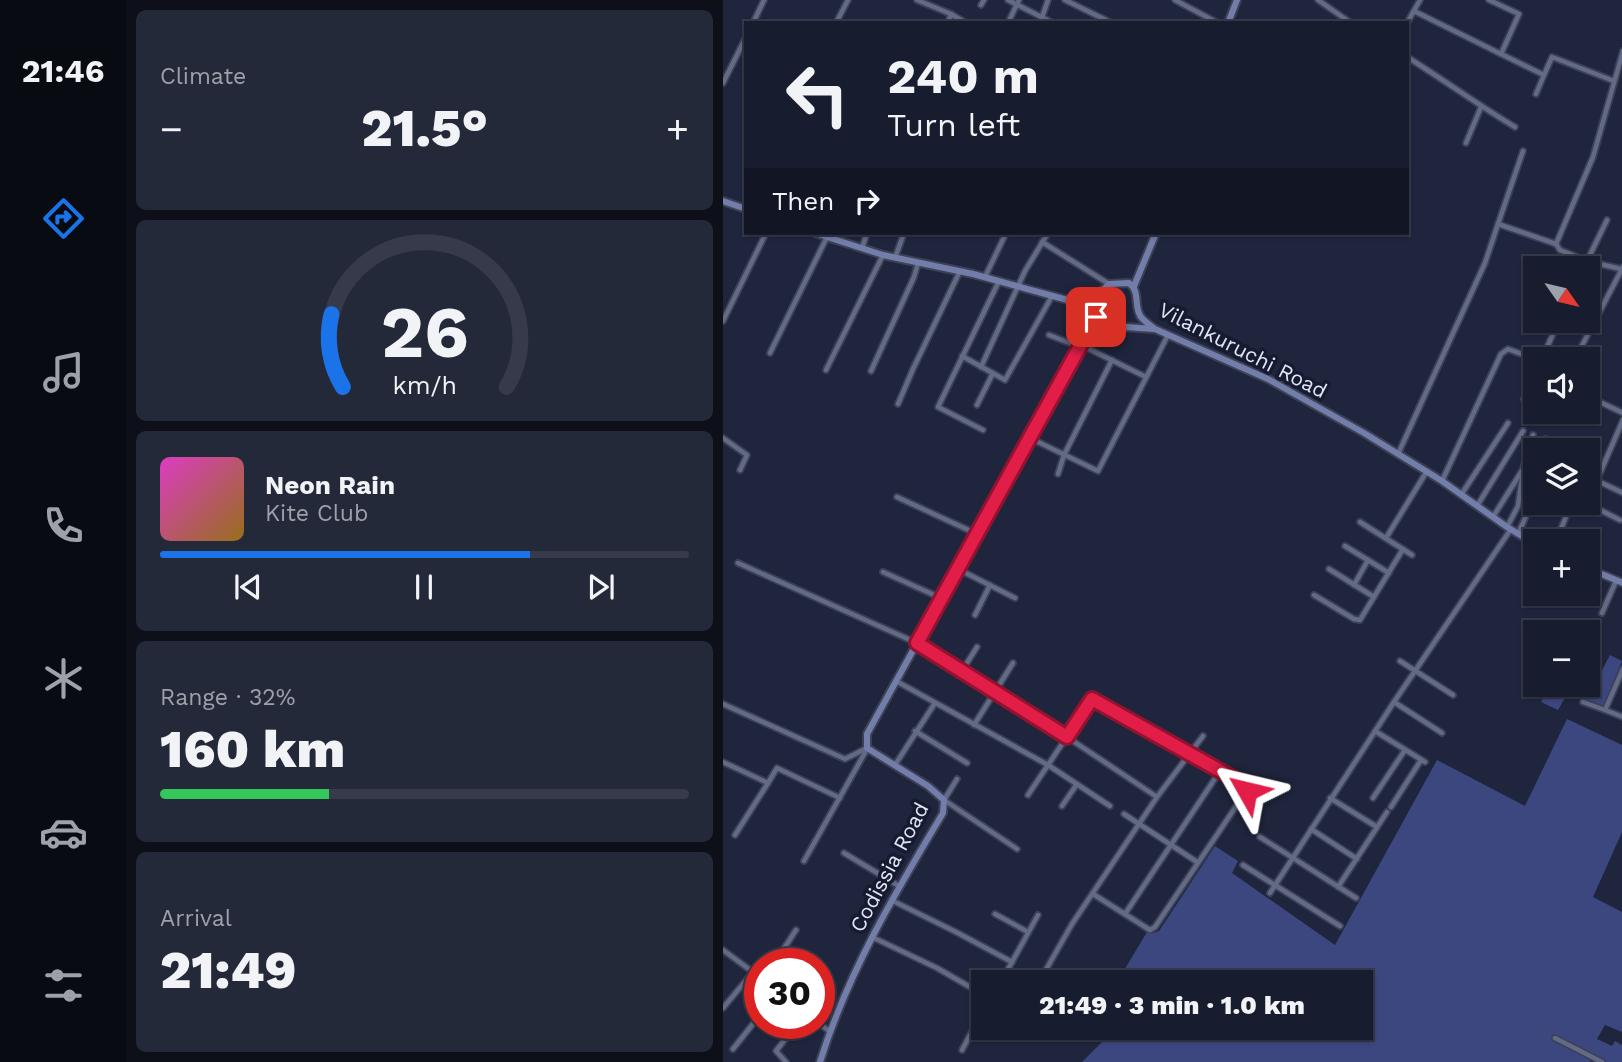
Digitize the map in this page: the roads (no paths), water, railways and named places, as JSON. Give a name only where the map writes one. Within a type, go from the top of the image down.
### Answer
[{"type":"main road","points":[[1229,21],[1237,0]]},
{"type":"main road","points":[[723,201],[744,208]]},
{"type":"main road","points":[[828,235],[883,255],[985,277],[1082,304],[1106,323],[1155,329]]},
{"type":"main road","points":[[1082,304],[1091,302],[1109,284],[1129,282],[1134,286],[1155,235]]},
{"type":"main road","name":"Vilankuruchi Road","points":[[1134,286],[1141,317],[1155,329],[1268,379],[1427,471],[1523,537]]},
{"type":"main road","points":[[867,748],[867,734],[1096,317]]},
{"type":"main road","points":[[1600,574],[1619,582]]},
{"type":"main road","name":"Codissia Road","points":[[835,1018],[890,900],[943,813],[944,800],[928,786],[867,748]]},
{"type":"main road","name":"Codissia Road","points":[[820,1062],[827,1039]]},
{"type":"street","points":[[754,21],[764,0]]},
{"type":"street","points":[[837,21],[848,0]]},
{"type":"street","points":[[917,0],[963,21]]},
{"type":"street","points":[[1008,0],[1041,20],[1049,0]]},
{"type":"street","points":[[1065,0],[1109,21]]},
{"type":"street","points":[[1175,0],[1214,21]]},
{"type":"street","points":[[1318,0],[1348,21]]},
{"type":"street","points":[[1408,21],[1420,0]]},
{"type":"street","points":[[1489,0],[1519,14],[1501,54]]},
{"type":"street","points":[[1009,21],[1017,3]]},
{"type":"street","points":[[1414,10],[1544,75]]},
{"type":"street","points":[[949,21],[951,14]]},
{"type":"street","points":[[723,83],[744,41]]},
{"type":"street","points":[[1556,244],[1593,158],[1622,51]]},
{"type":"street","points":[[1536,94],[1553,57],[1614,81]]},
{"type":"street","points":[[1409,58],[1515,127]]},
{"type":"street","points":[[1466,143],[1481,107]]},
{"type":"street","points":[[1398,454],[1485,263],[1523,151]]},
{"type":"street","points":[[1589,256],[1607,220]]},
{"type":"street","points":[[1498,224],[1556,244],[1560,250],[1575,256]]},
{"type":"street","points":[[723,321],[765,235]]},
{"type":"street","points":[[770,353],[828,235]]},
{"type":"street","points":[[862,248],[867,235]]},
{"type":"street","points":[[895,258],[903,235]]},
{"type":"street","points":[[985,277],[1005,235]]},
{"type":"street","points":[[981,367],[1017,287],[1047,235]]},
{"type":"street","points":[[1042,242],[1109,284]]},
{"type":"street","points":[[826,370],[883,255]]},
{"type":"street","points":[[871,370],[914,277],[918,262]]},
{"type":"street","points":[[1581,347],[1622,268],[1600,264]]},
{"type":"street","points":[[898,404],[960,271]]},
{"type":"street","points":[[983,430],[938,407],[999,281]]},
{"type":"street","points":[[962,356],[1005,380],[1053,296]]},
{"type":"street","points":[[1049,335],[1081,346],[1146,377]]},
{"type":"street","points":[[1030,438],[1098,471],[1168,335]]},
{"type":"street","points":[[1442,481],[1501,354],[1508,349],[1523,355]]},
{"type":"street","points":[[1058,474],[1064,455],[1112,360]]},
{"type":"street","points":[[977,405],[993,373]]},
{"type":"street","points":[[1600,402],[1622,413]]},
{"type":"street","points":[[1600,473],[1622,420]]},
{"type":"street","points":[[1461,495],[1508,423]]},
{"type":"street","points":[[1477,506],[1523,431]]},
{"type":"street","points":[[723,438],[747,455],[740,470]]},
{"type":"street","points":[[1493,517],[1523,470]]},
{"type":"street","points":[[1386,538],[1427,471]]},
{"type":"street","points":[[1270,892],[1509,528],[1518,506],[1523,481]]},
{"type":"street","points":[[1600,482],[1622,493]]},
{"type":"street","points":[[897,497],[977,534]]},
{"type":"street","points":[[1600,510],[1620,520]]},
{"type":"street","points":[[1518,534],[1527,515]]},
{"type":"street","points":[[1360,522],[1412,555]]},
{"type":"street","points":[[1345,546],[1389,573]]},
{"type":"street","points":[[1314,594],[1357,620],[1362,617],[1403,549]]},
{"type":"street","points":[[1354,584],[1368,560]]},
{"type":"street","points":[[738,563],[917,643],[1157,797]]},
{"type":"street","points":[[958,569],[1015,598]]},
{"type":"street","points":[[1329,569],[1374,597]]},
{"type":"street","points":[[883,572],[941,598]]},
{"type":"street","points":[[1602,613],[1619,582]]},
{"type":"street","points":[[975,615],[990,585]]},
{"type":"street","points":[[962,671],[977,647]]},
{"type":"street","points":[[1400,661],[1453,695]]},
{"type":"street","points":[[974,725],[1013,663]]},
{"type":"street","points":[[1605,710],[1621,674]]},
{"type":"street","points":[[896,681],[1049,765],[1110,806]]},
{"type":"street","points":[[1028,795],[1092,699],[1249,787],[1155,927],[1150,930],[1093,894]]},
{"type":"street","points":[[1394,702],[1442,733]]},
{"type":"street","points":[[1583,702],[1622,717]]},
{"type":"street","points":[[895,765],[935,703]]},
{"type":"street","points":[[723,704],[845,759],[867,748]]},
{"type":"street","points":[[1375,731],[1423,761],[1391,807]]},
{"type":"street","points":[[915,732],[967,763]]},
{"type":"street","points":[[1046,970],[1157,797],[1203,736]]},
{"type":"street","points":[[804,860],[867,748]]},
{"type":"street","points":[[1373,798],[1405,750]]},
{"type":"street","points":[[723,762],[768,783]]},
{"type":"street","points":[[735,835],[777,768],[840,798]]},
{"type":"street","points":[[1125,914],[1220,771]]},
{"type":"street","points":[[957,779],[944,800],[1017,849]]},
{"type":"street","points":[[1062,806],[1077,784]]},
{"type":"street","points":[[1330,798],[1377,827]]},
{"type":"street","points":[[1338,887],[1387,812]]},
{"type":"street","points":[[1124,814],[1197,863]]},
{"type":"street","points":[[1311,829],[1357,859]]},
{"type":"street","points":[[1260,837],[1356,898]]},
{"type":"street","points":[[844,853],[899,886]]},
{"type":"street","points":[[1243,865],[1340,926]]},
{"type":"street","points":[[890,900],[1012,962]]},
{"type":"street","points":[[995,914],[1028,932]]},
{"type":"street","points":[[1008,970],[1038,915]]},
{"type":"street","points":[[784,948],[796,930]]},
{"type":"street","points":[[871,937],[971,988]]},
{"type":"street","points":[[723,950],[744,965]]},
{"type":"street","points":[[723,1008],[744,983]]},
{"type":"street","points":[[962,1050],[971,1033]]},
{"type":"street","points":[[733,1049],[744,1035]]},
{"type":"street","points":[[1555,1038],[1602,1062]]},
{"type":"street","points":[[785,1039],[776,1051],[786,1062]]}]
